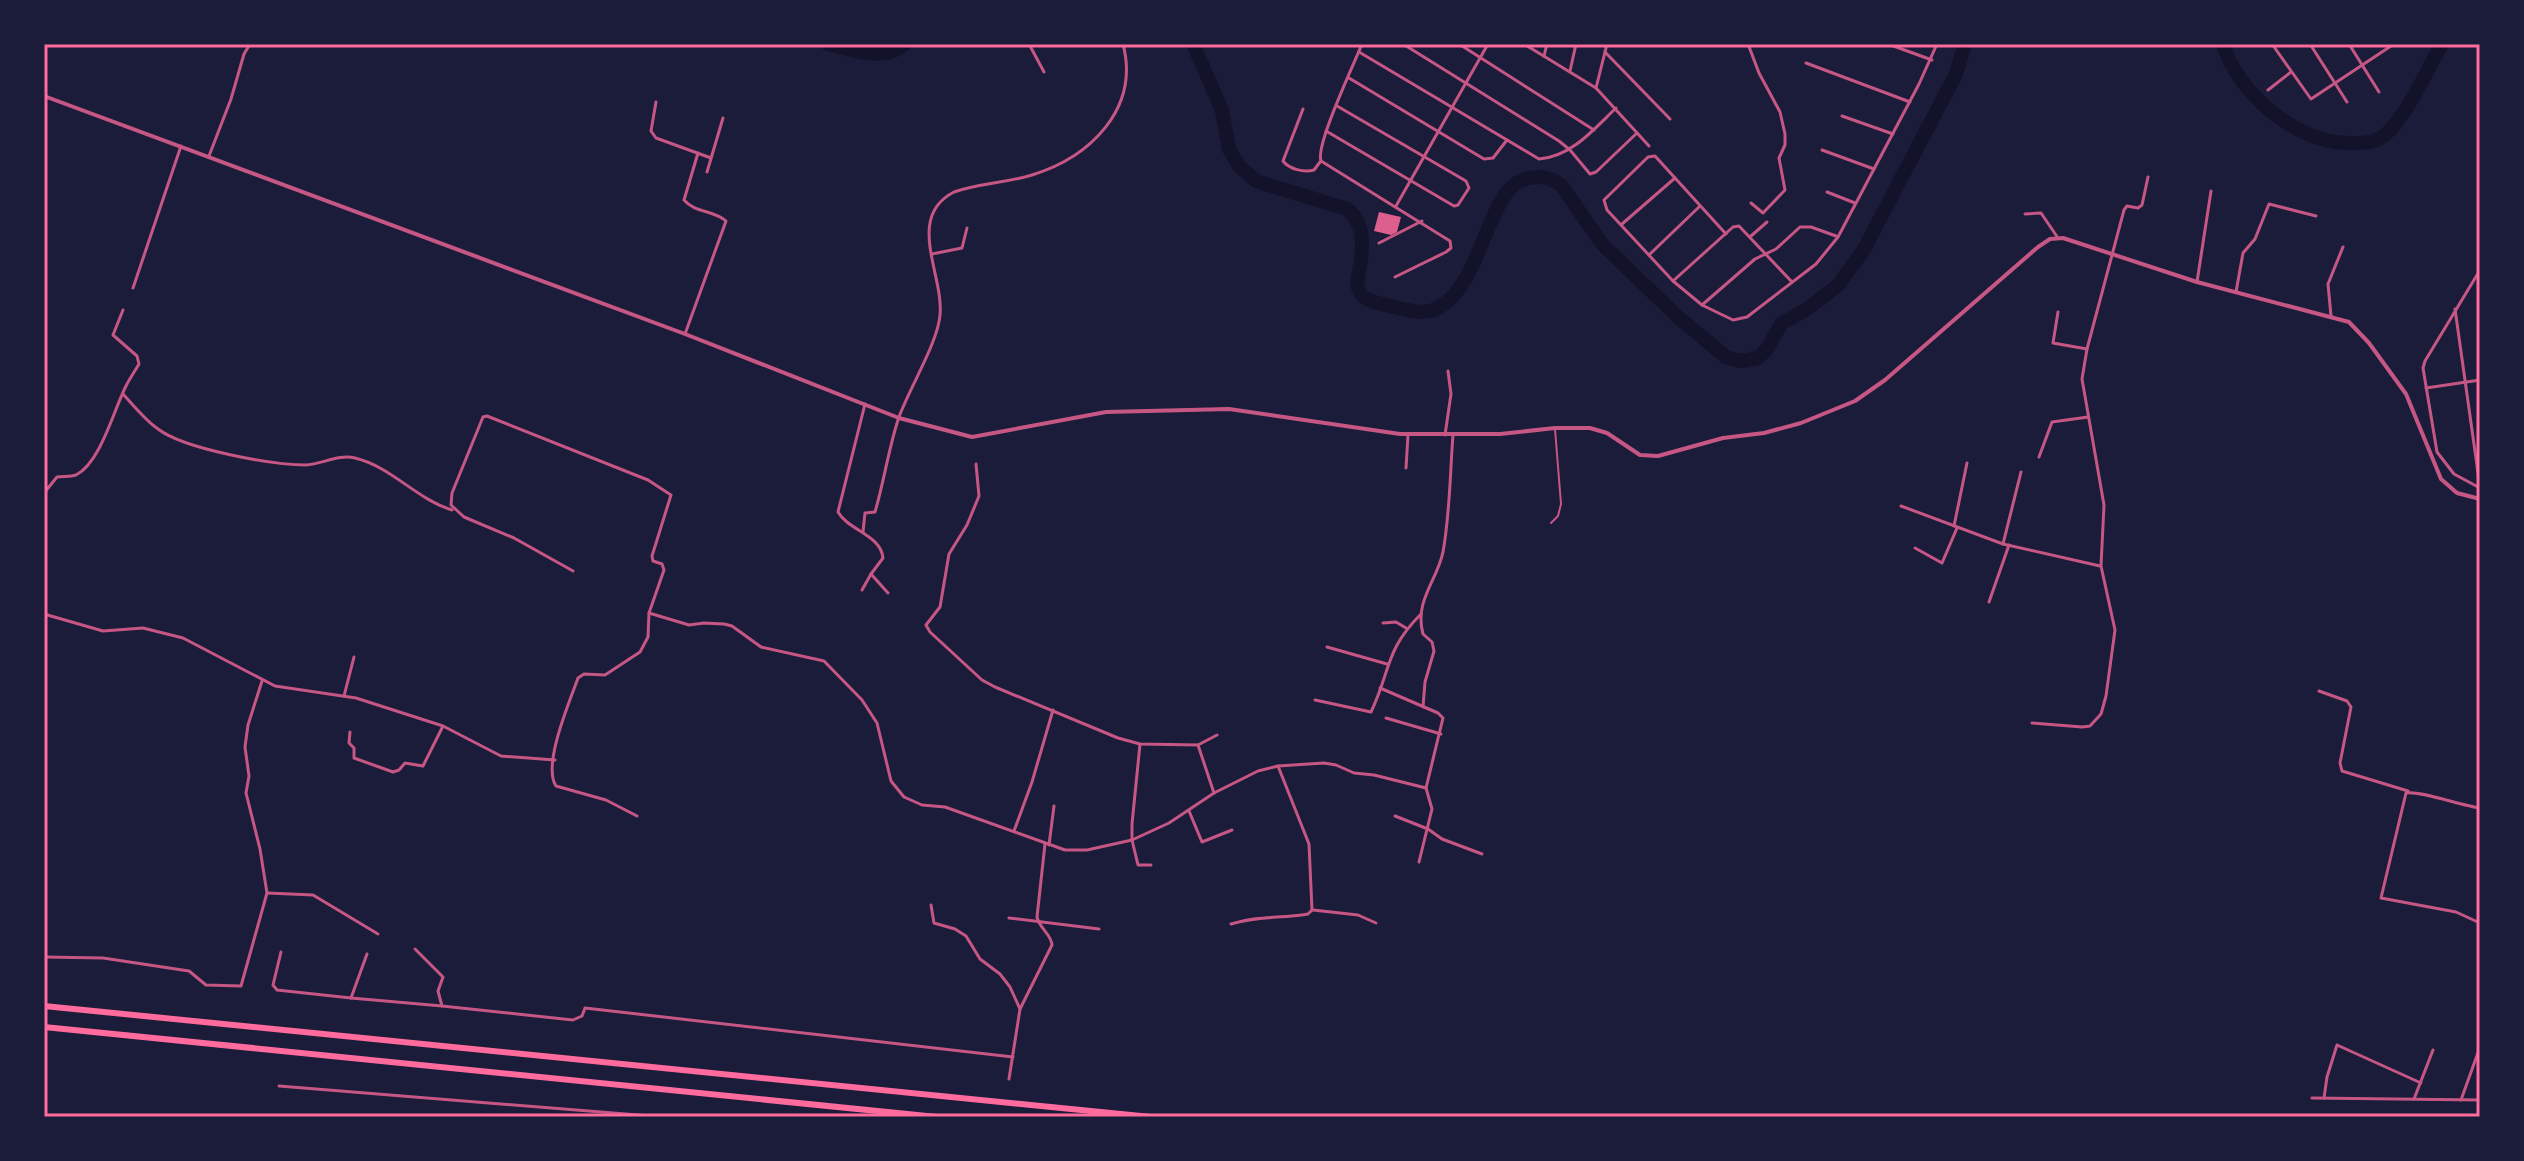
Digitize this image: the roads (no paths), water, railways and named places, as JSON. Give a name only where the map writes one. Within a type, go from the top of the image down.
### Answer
[{"type":"highway","points":[[44,1006],[1151,1117]]},
{"type":"highway","points":[[44,1027],[937,1117]]},
{"type":"street","points":[[209,156],[250,44]]},
{"type":"street","points":[[1029,44],[1044,72]]},
{"type":"street","points":[[863,532],[865,513],[875,512],[899,418],[940,315],[930,218],[936,206],[948,195],[978,185],[1040,172],[1065,160],[1101,134],[1112,122],[1122,100],[1123,44]]},
{"type":"street","points":[[1362,44],[1318,157],[1448,238],[1451,248],[1395,277]]},
{"type":"street","points":[[1403,44],[1570,150],[1592,174],[1637,133]]},
{"type":"street","points":[[1459,44],[1594,130]]},
{"type":"street","points":[[1396,206],[1488,44]]},
{"type":"street","points":[[1524,44],[1596,88],[1649,146]]},
{"type":"street","points":[[1544,56],[1547,44]]},
{"type":"street","points":[[1570,71],[1576,44]]},
{"type":"street","points":[[1596,88],[1607,44]]},
{"type":"street","points":[[1748,44],[1780,112],[1786,139],[1779,158],[1785,184],[1782,196],[1763,213],[1751,203]]},
{"type":"street","points":[[1888,44],[1932,60]]},
{"type":"street","points":[[1726,234],[1659,159],[1648,157],[1604,200],[1607,210],[1673,281],[1702,305],[1725,318],[1740,320],[1816,264],[1838,237],[1932,60],[1937,44]]},
{"type":"street","points":[[2272,44],[2311,99],[2394,44]]},
{"type":"street","points":[[2310,44],[2347,102]]},
{"type":"street","points":[[2349,44],[2379,92]]},
{"type":"street","points":[[1359,52],[1539,159],[1570,150],[1616,108]]},
{"type":"street","points":[[1605,52],[1670,119]]},
{"type":"street","points":[[1806,63],[1910,102]]},
{"type":"street","points":[[2268,90],[2291,72]]},
{"type":"street","points":[[1349,78],[1487,160],[1493,158],[1507,140]]},
{"type":"street","points":[[44,96],[685,334],[899,418],[957,435],[980,437],[1087,414],[1239,409],[1343,428],[1408,435],[1500,434],[1574,427],[1601,430],[1633,451],[1649,457],[1723,438],[1778,429],[1855,401],[1885,380],[2038,247],[2058,238],[2197,282],[2349,322],[2361,333],[2406,394],[2441,479],[2457,493],[2480,499]]},
{"type":"street","points":[[656,102],[653,135],[711,158]]},
{"type":"street","points":[[1326,131],[1452,206],[1458,205],[1469,188],[1468,183],[1337,106]]},
{"type":"street","points":[[1303,109],[1283,161],[1306,171],[1317,168],[1321,161]]},
{"type":"street","points":[[1842,116],[1893,134]]},
{"type":"street","points":[[707,172],[723,118]]},
{"type":"street","points":[[133,288],[181,146]]},
{"type":"street","points":[[1822,150],[1874,169]]},
{"type":"street","points":[[685,334],[726,221],[718,215],[693,208],[684,200],[698,153]]},
{"type":"street","points":[[2032,723],[2082,727],[2099,720],[2109,683],[2115,630],[2101,566],[2104,505],[2082,379],[2124,210],[2127,206],[2138,208],[2142,205],[2148,177]]},
{"type":"street","points":[[1622,224],[1675,178]]},
{"type":"street","points":[[2197,282],[2211,191]]},
{"type":"street","points":[[1827,192],[1855,203]]},
{"type":"street","points":[[2236,292],[2243,253],[2255,239],[2269,204],[2316,216]]},
{"type":"street","points":[[1650,254],[1700,206]]},
{"type":"street","points":[[2025,214],[2041,213],[2058,238]]},
{"type":"street","points":[[1379,243],[1422,221]]},
{"type":"street","points":[[1751,236],[1767,222]]},
{"type":"street","points":[[1673,281],[1739,226],[1792,282]]},
{"type":"street","points":[[1702,305],[1755,259],[1776,249],[1800,227],[1811,227],[1838,237]]},
{"type":"street","points":[[932,254],[962,248],[967,228]]},
{"type":"street","points":[[2331,316],[2328,284],[2343,247]]},
{"type":"street","points":[[2479,274],[2455,309],[2423,368],[2434,443],[2441,459],[2454,474],[2480,487]]},
{"type":"street","points":[[2455,309],[2480,487]]},
{"type":"street","points":[[44,493],[57,477],[73,476],[89,461],[105,438],[139,364],[137,356],[113,335],[123,310]]},
{"type":"street","points":[[2058,312],[2053,343],[2087,349]]},
{"type":"street","points":[[1445,435],[1451,394],[1448,371]]},
{"type":"street","points":[[2426,388],[2480,380]]},
{"type":"street","points":[[123,394],[157,429],[178,441],[261,459],[308,465],[356,458],[387,471],[434,504],[514,538],[573,571]]},
{"type":"street","points":[[862,590],[884,554],[863,532],[843,520],[838,512],[865,404]]},
{"type":"street","points":[[455,511],[451,505],[452,493],[480,423],[487,416],[648,480],[671,495],[652,556],[653,561],[662,564],[664,570],[649,613],[648,637],[640,652],[605,675],[584,674],[578,678],[559,726],[552,778],[556,786],[606,800],[637,816]]},
{"type":"street","points":[[2039,457],[2052,422],[2088,417]]},
{"type":"street","points":[[1406,468],[1408,435]]},
{"type":"street","points":[[1423,707],[1425,682],[1434,651],[1432,642],[1423,634],[1421,614],[1426,589],[1443,552],[1453,435]]},
{"type":"street","points":[[1915,548],[1942,563],[1955,527],[1967,463]]},
{"type":"street","points":[[976,464],[979,496],[967,525],[949,554],[940,607],[926,625],[930,632],[982,680],[1008,694],[1118,738],[1140,744],[1198,745],[1217,735]]},
{"type":"street","points":[[2003,544],[2021,472]]},
{"type":"street","points":[[1901,506],[2003,544],[2101,566]]},
{"type":"street","points":[[1989,602],[2009,545]]},
{"type":"street","points":[[871,574],[888,593]]},
{"type":"street","points":[[649,613],[689,625],[732,626],[761,647],[824,661],[862,700],[877,723],[891,781],[898,792],[922,805],[945,807],[1065,850],[1087,850],[1132,840],[1189,811],[1214,793],[1258,771],[1278,766],[1324,763],[1354,773],[1426,788]]},
{"type":"street","points":[[44,614],[103,631],[143,628],[183,638],[262,681],[289,690],[344,697],[443,726],[495,755],[555,760]]},
{"type":"street","points":[[1315,700],[1369,712],[1372,710],[1391,653],[1406,628],[1421,614]]},
{"type":"street","points":[[1383,623],[1396,622],[1406,628]]},
{"type":"street","points":[[1327,647],[1387,664]]},
{"type":"street","points":[[344,697],[354,657]]},
{"type":"street","points":[[44,957],[103,958],[189,971],[206,985],[241,986],[267,893],[246,793],[249,776],[245,747],[248,725],[262,681]]},
{"type":"street","points":[[1380,688],[1441,716],[1441,734],[1426,788],[1432,809],[1419,862]]},
{"type":"street","points":[[2319,691],[2347,701],[2351,707],[2340,763],[2342,771],[2463,806],[2480,808]]},
{"type":"street","points":[[1014,831],[1053,710]]},
{"type":"street","points":[[1386,718],[1441,734]]},
{"type":"street","points":[[350,732],[349,743],[354,748],[354,758],[393,772],[405,763],[420,767],[425,764],[443,726]]},
{"type":"street","points":[[1140,744],[1132,840],[1138,865],[1151,865]]},
{"type":"street","points":[[1198,745],[1214,793]]},
{"type":"street","points":[[1278,766],[1309,844],[1312,910]]},
{"type":"street","points":[[2410,791],[2404,798],[2381,898],[2456,912],[2480,923]]},
{"type":"street","points":[[1009,1079],[1020,1009],[1052,945],[1038,921],[1054,806]]},
{"type":"street","points":[[1189,811],[1202,842],[1232,830]]},
{"type":"street","points":[[1395,816],[1482,854]]},
{"type":"street","points":[[267,893],[313,895],[378,934]]},
{"type":"street","points":[[931,905],[934,923],[966,936],[980,959],[1000,974],[1010,987],[1020,1009]]},
{"type":"street","points":[[1231,924],[1268,916],[1308,914],[1312,910],[1358,915],[1376,923]]},
{"type":"street","points":[[1009,918],[1099,929]]},
{"type":"street","points":[[415,949],[443,977],[438,991],[442,1006]]},
{"type":"street","points":[[281,952],[273,985],[277,990],[573,1020],[582,1016],[585,1008],[1013,1057]]},
{"type":"street","points":[[351,998],[367,954]]},
{"type":"street","points":[[2324,1098],[2337,1045],[2421,1083]]},
{"type":"street","points":[[2461,1100],[2480,1047]]},
{"type":"street","points":[[2414,1099],[2433,1050]]},
{"type":"street","points":[[279,1086],[663,1117]]},
{"type":"street","points":[[2312,1098],[2480,1100]]},
{"type":"lane","points":[[1551,523],[1558,516],[1561,504],[1555,428]]},
{"type":"waterway","points":[[828,44],[878,54],[896,50],[905,44]]},
{"type":"waterway","points":[[1193,44],[1222,110],[1229,149],[1239,166],[1256,181],[1347,209],[1354,217],[1359,225],[1362,244],[1357,284],[1369,300],[1426,311],[1438,308],[1451,299],[1470,271],[1507,192],[1519,182],[1541,177],[1562,186],[1602,244],[1678,317],[1726,357],[1741,361],[1758,358],[1767,349],[1781,324],[1838,285],[1863,251],[1956,74],[1965,44]]},
{"type":"waterway","points":[[2223,44],[2241,80],[2271,111],[2307,134],[2346,143],[2374,141],[2390,130],[2407,107],[2442,44]]}]
